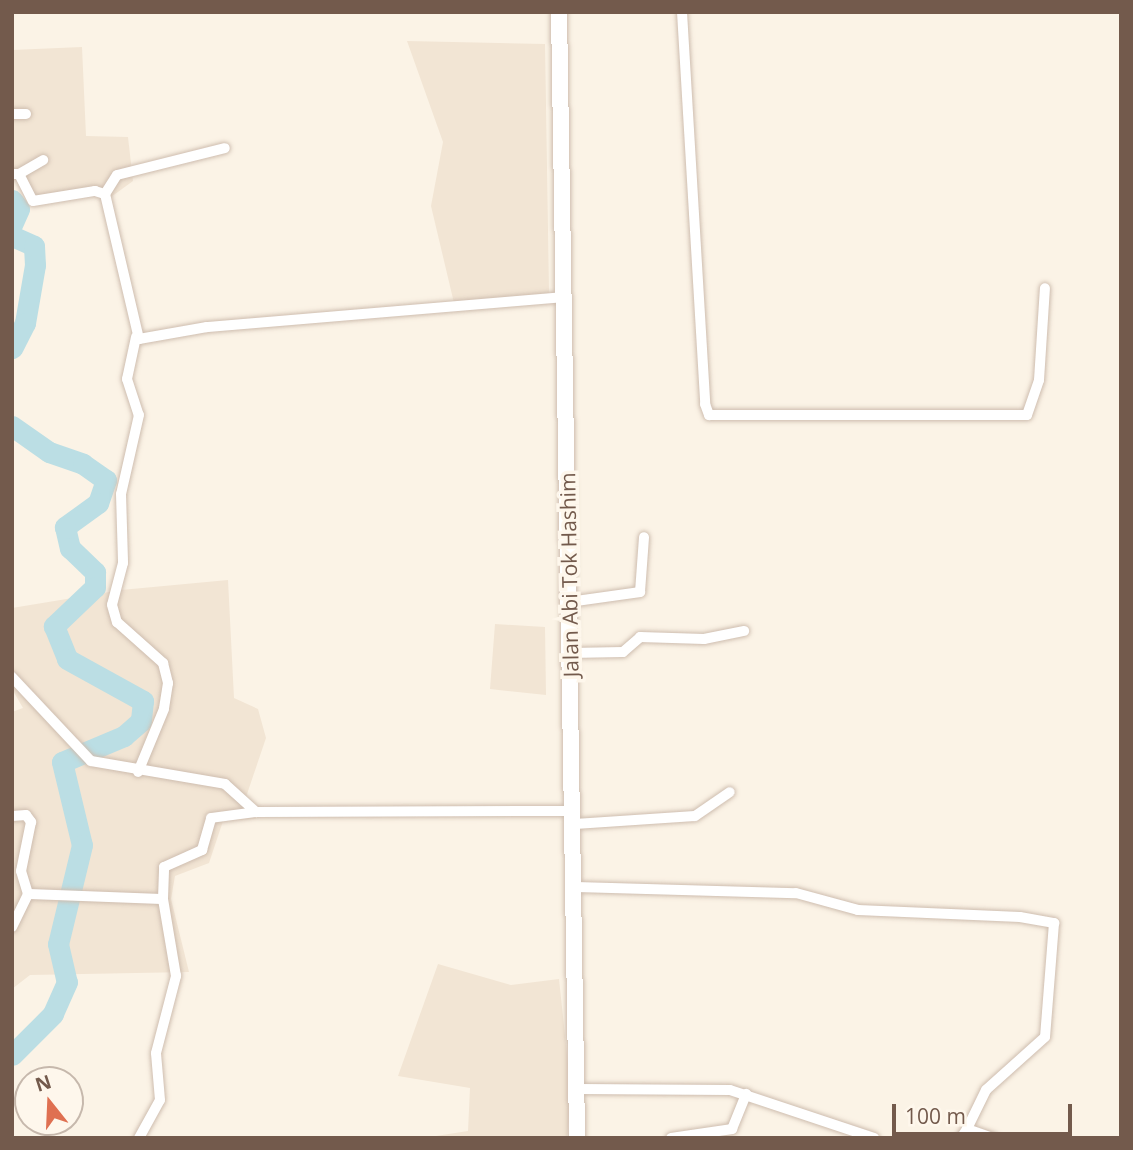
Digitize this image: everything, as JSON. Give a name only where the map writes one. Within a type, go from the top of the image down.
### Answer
[{"type":"main road","name":"Jalan Abi Tok Hashim","points":[[559,12],[575,818],[577,1138]]},
{"type":"street","points":[[682,12],[705,404],[709,415],[1027,415],[1039,380],[1045,288]]},
{"type":"street","points":[[12,114],[26,114]]},
{"type":"street","points":[[138,772],[164,709],[168,683],[163,663],[117,622],[112,606],[123,563],[121,494],[139,415],[127,379],[136,337],[105,194],[117,175],[225,148]]},
{"type":"street","points":[[43,160],[15,174],[33,201],[95,191],[105,194]]},
{"type":"street","points":[[136,337],[563,297]]},
{"type":"street","points":[[569,602],[640,592],[644,537]]},
{"type":"street","points":[[570,653],[623,652],[640,637],[704,639],[744,631]]},
{"type":"street","points":[[12,677],[91,761],[138,772],[225,784],[256,812]]},
{"type":"street","points":[[139,1138],[160,1100],[156,1053],[176,976],[163,899],[164,867],[202,850],[211,818],[256,812],[575,818],[695,816],[730,792]]},
{"type":"street","points":[[12,816],[26,815],[31,822],[21,871],[28,894],[15,914],[12,927]]},
{"type":"street","points":[[576,887],[796,893],[858,910],[1020,917],[1054,923],[1045,1037],[986,1090],[964,1133],[993,1138]]},
{"type":"street","points":[[28,894],[80,899],[163,899]]},
{"type":"street","points":[[578,1089],[714,1089],[746,1094],[874,1138]]},
{"type":"street","points":[[671,1138],[732,1129],[746,1094]]},
{"type":"shaded area","points":[[407,41],[545,44],[549,294],[454,303],[431,206],[443,142]]},
{"type":"shaded area","points":[[82,47],[86,136],[128,137],[133,181],[111,197],[85,189],[55,198],[27,193],[12,176],[12,50]]},
{"type":"shaded area","points":[[228,580],[234,698],[258,709],[266,738],[246,797],[256,819],[223,821],[209,863],[175,876],[171,899],[189,972],[30,975],[12,989],[12,712],[23,708],[12,689],[12,608],[121,590]]},
{"type":"shaded area","points":[[495,624],[545,627],[546,695],[490,689]]},
{"type":"shaded area","points":[[438,964],[511,985],[559,979],[571,1092],[567,1138],[423,1138],[468,1131],[470,1088],[398,1076]]},
{"type":"waterway","points":[[12,200],[19,209],[12,225]]},
{"type":"waterway","points":[[12,236],[34,246],[35,265],[25,323],[12,348]]},
{"type":"waterway","points":[[12,426],[49,452],[83,464],[106,480],[98,503],[65,527],[70,548],[95,572],[95,587],[54,626],[67,659],[143,701],[141,721],[124,736],[62,762],[82,845],[58,944],[67,982],[53,1014],[12,1055]]}]
